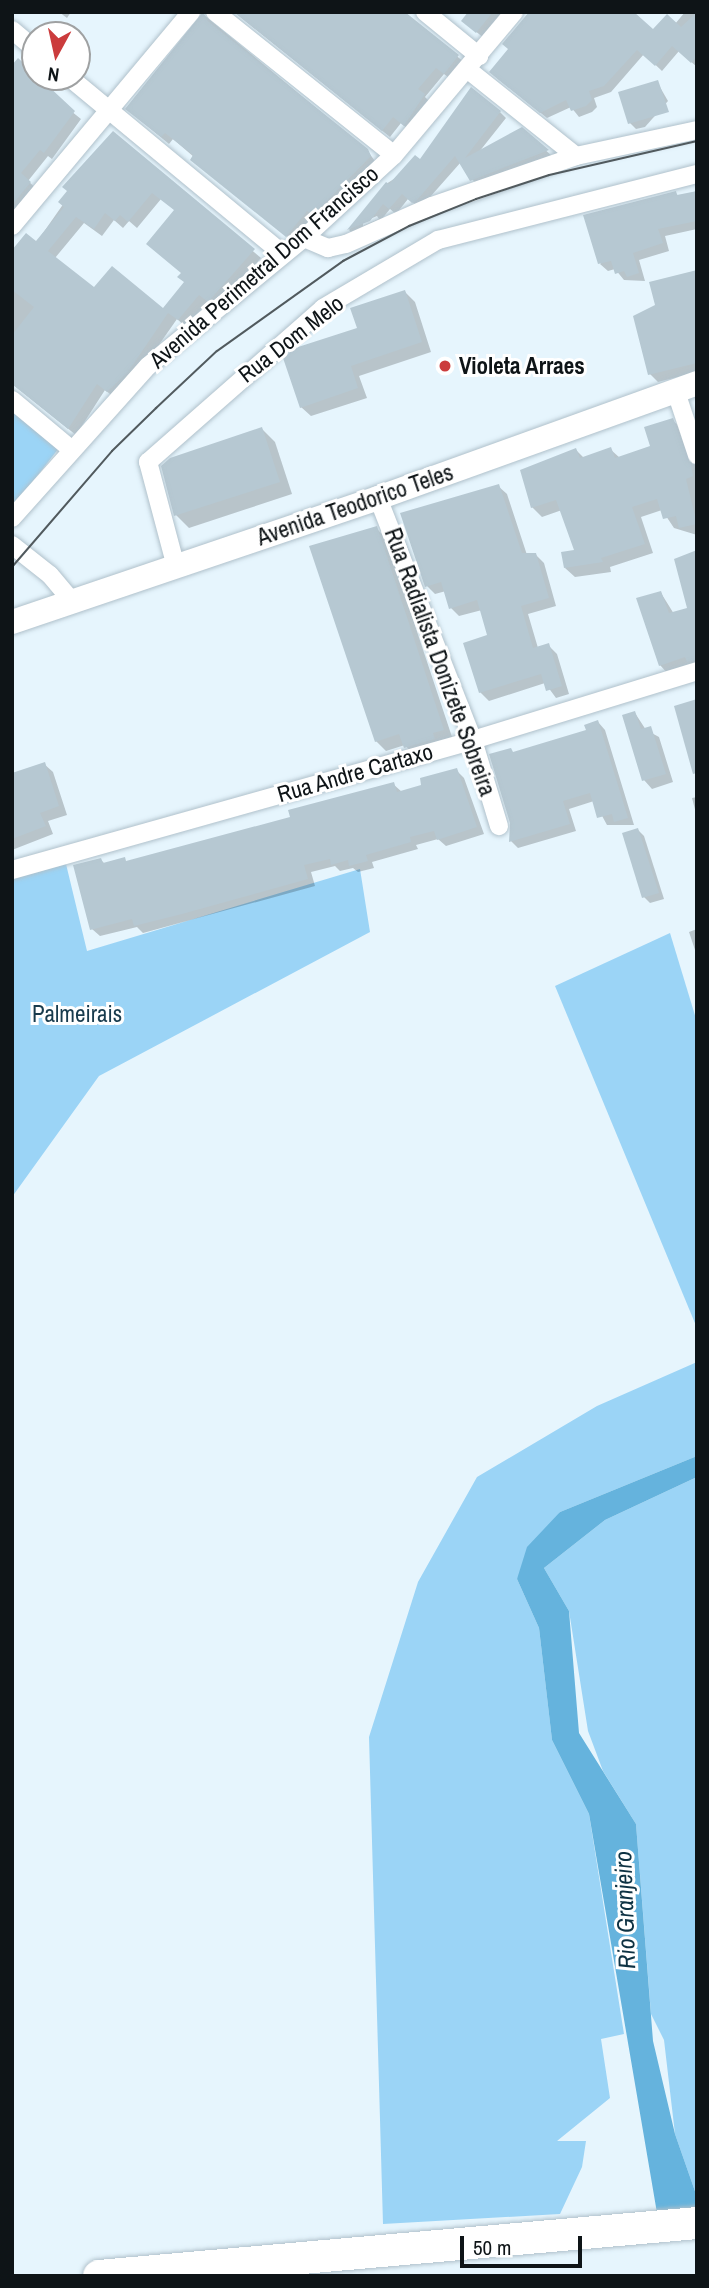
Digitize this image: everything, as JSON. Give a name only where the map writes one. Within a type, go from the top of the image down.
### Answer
[{"type":"highway","points":[[99,2276],[697,2222]]},
{"type":"main road","name":"Avenida Teodorico Teles","points":[[12,622],[378,498],[686,386]]},
{"type":"street","points":[[14,220],[191,12]]},
{"type":"street","points":[[215,12],[394,155]]},
{"type":"street","points":[[425,12],[473,63],[576,156]]},
{"type":"street","name":"Avenida Perimetral Dom Francisco","points":[[12,519],[148,366],[304,238],[394,155],[513,12]]},
{"type":"street","points":[[86,91],[283,254]]},
{"type":"street","points":[[304,238],[328,248],[346,244],[432,206],[576,156],[697,130]]},
{"type":"street","name":"Rua Dom Melo","points":[[176,567],[148,462],[323,308],[438,240],[553,207],[697,174]]},
{"type":"street","points":[[686,386],[697,455]]},
{"type":"street","points":[[12,400],[72,450]]},
{"type":"street","name":"Rua Radialista Donizete Sobreira","points":[[378,498],[473,740],[499,826]]},
{"type":"street","points":[[12,545],[50,575],[73,602]]},
{"type":"street","name":"Rua Andre Cartaxo","points":[[12,870],[473,740],[697,671]]},
{"type":"green space","points":[[15,413],[59,448],[12,508],[12,416]]},
{"type":"green space","name":"Palmeirais","points":[[66,864],[87,951],[360,869],[370,932],[99,1076],[12,1197],[12,879]]},
{"type":"green space","points":[[670,933],[697,1022],[697,1328],[555,986]]},
{"type":"green space","points":[[697,1362],[697,1456],[560,1512],[517,1579],[539,1628],[552,1740],[589,1814],[624,2034],[601,2039],[610,2098],[557,2141],[586,2141],[582,2167],[560,2214],[383,2224],[369,1737],[418,1582],[477,1477],[597,1406]]},
{"type":"green space","points":[[697,1477],[697,2197],[675,2134],[664,2040],[651,2014],[636,1824],[603,1771],[588,1731],[569,1611],[544,1568],[605,1520]]},
{"type":"water","name":"Rio Granjeiro","points":[[697,1456],[697,1477],[605,1520],[544,1568],[569,1611],[579,1733],[636,1824],[653,2041],[675,2134],[697,2197],[697,2208],[657,2213],[589,1814],[552,1740],[539,1628],[517,1579],[527,1547],[560,1512]]},
{"type":"building","points":[[203,12],[208,21],[368,149],[371,156],[322,206],[312,214],[307,211],[286,237],[190,160],[193,155],[165,133],[161,137],[125,109]]},
{"type":"building","points":[[234,12],[405,12],[459,55],[444,74],[436,68],[418,89],[425,94],[404,126],[393,117],[382,131]]},
{"type":"building","points":[[468,12],[493,12],[476,33],[461,21]]},
{"type":"building","points":[[529,12],[634,12],[653,29],[667,14],[681,27],[697,12],[697,56],[691,63],[672,46],[655,66],[637,50],[604,86],[589,91],[592,100],[586,106],[571,111],[566,100],[540,113],[489,72],[508,49],[502,44]]},
{"type":"building","points":[[18,58],[21,61],[21,91],[53,91],[75,111],[44,153],[40,150],[21,173],[31,182],[12,205],[12,65]]},
{"type":"building","points":[[658,80],[669,112],[628,124],[618,92]]},
{"type":"building","points":[[471,87],[501,111],[465,158],[522,127],[549,150],[470,181],[455,156],[417,200],[412,203],[402,194],[389,209],[383,204],[370,221],[347,230],[386,182],[389,184],[415,155],[420,159]]},
{"type":"building","points":[[113,131],[255,249],[208,302],[199,295],[178,320],[168,313],[128,372],[107,392],[97,384],[68,429],[12,384],[12,335],[34,307],[12,290],[12,250],[26,233],[36,241],[64,207],[58,202],[67,191],[62,187]],"holes":[[[152,193],[174,210],[146,244],[181,273],[177,277],[184,282],[163,308],[112,266],[94,287],[48,251],[76,217],[94,229],[105,213],[115,221],[120,215],[128,222]]]},
{"type":"building","points":[[676,191],[677,195],[697,191],[697,221],[658,229],[663,243],[633,253],[639,273],[627,277],[624,271],[615,274],[611,261],[598,264],[583,215]]},
{"type":"building","points":[[697,270],[697,363],[648,375],[633,316],[655,305],[649,282]]},
{"type":"building","points":[[405,290],[422,342],[351,366],[358,388],[300,408],[283,358],[295,348],[357,328],[350,308]]},
{"type":"building","points":[[673,418],[691,464],[693,476],[686,479],[697,524],[679,528],[676,516],[663,519],[657,499],[632,507],[645,544],[601,558],[603,562],[564,568],[561,552],[574,550],[556,500],[531,508],[520,470],[576,448],[580,458],[611,447],[615,458],[650,446],[644,427]]},
{"type":"building","points":[[262,427],[280,482],[174,516],[161,466],[170,458]]},
{"type":"building","points":[[499,484],[522,553],[536,553],[549,598],[521,606],[533,648],[549,643],[562,686],[546,691],[541,674],[479,693],[463,643],[487,635],[477,600],[449,609],[441,582],[425,587],[400,513]]},
{"type":"building","points":[[377,526],[444,730],[433,733],[435,739],[404,748],[399,734],[375,742],[309,546]]},
{"type":"building","points":[[697,550],[697,660],[687,662],[685,657],[659,666],[636,598],[661,591],[669,613],[687,608],[674,559]]},
{"type":"building","points":[[697,699],[697,773],[693,774],[674,706]]},
{"type":"building","points":[[635,711],[641,729],[651,726],[666,774],[642,781],[622,715]]},
{"type":"building","points":[[598,720],[628,818],[614,822],[612,814],[597,818],[590,793],[563,801],[570,824],[509,842],[510,823],[489,754],[511,748],[513,752],[586,730],[584,725]]},
{"type":"building","points":[[45,762],[59,806],[40,813],[46,826],[12,839],[12,773]]},
{"type":"building","points":[[457,768],[477,827],[437,840],[434,831],[410,837],[411,842],[366,855],[368,861],[349,866],[348,860],[331,865],[330,859],[304,865],[308,879],[182,914],[134,926],[132,919],[90,930],[73,865],[101,858],[103,863],[125,857],[126,861],[290,817],[288,810],[394,782],[397,792],[421,785],[420,778]]},
{"type":"building","points":[[638,828],[659,893],[642,898],[622,833]]},
{"type":"tram line","points":[[12,567],[112,451],[217,351],[343,261],[409,226],[476,199],[549,175],[697,141]]},
{"type":"place","name":"Violeta Arraes","points":[[445,366]]}]
